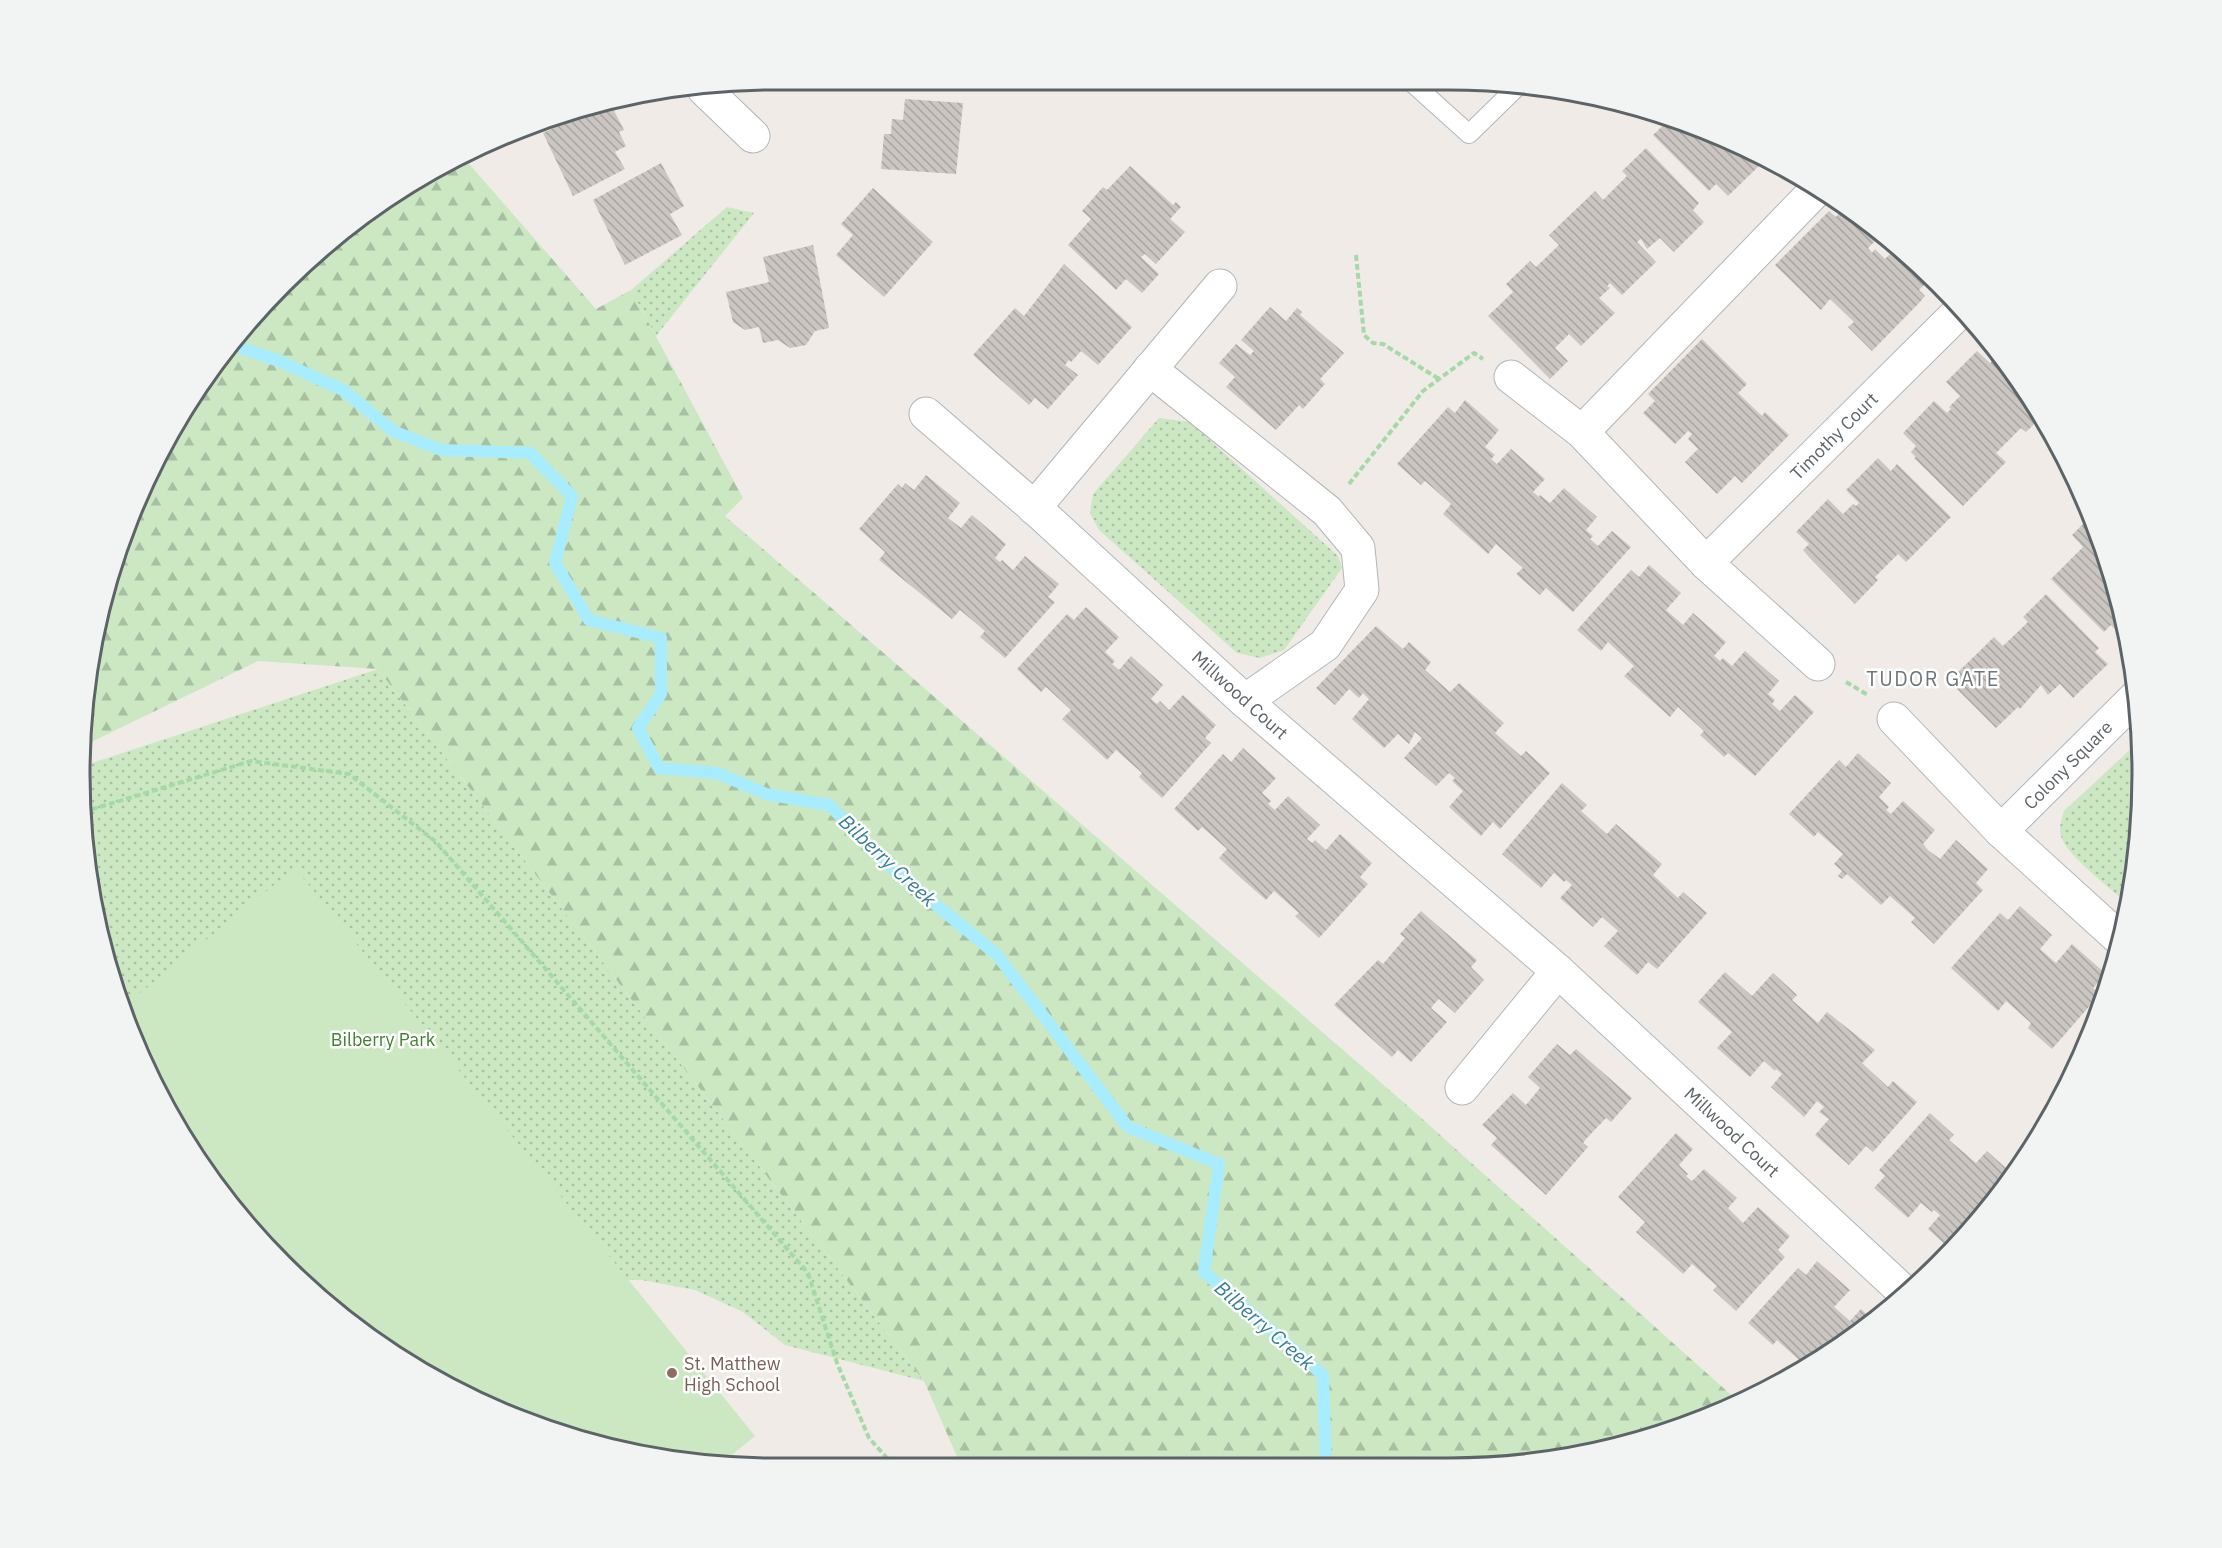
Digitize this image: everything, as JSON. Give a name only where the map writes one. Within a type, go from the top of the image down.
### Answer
[{"type":"street","points":[[709,93],[753,136]]},
{"type":"street","points":[[1582,432],[1811,195]]},
{"type":"street","points":[[1034,508],[1220,286]]},
{"type":"street","name":"Timothy Court","points":[[1706,562],[1955,316]]},
{"type":"street","points":[[1150,369],[1327,511],[1358,548],[1362,590],[1325,645],[1245,701]]},
{"type":"street","points":[[1511,377],[1582,432],[1706,562],[1818,664]]},
{"type":"street","name":"Millwood Court","points":[[926,414],[1034,508],[1245,701],[1558,971],[1899,1288]]},
{"type":"street","name":"Colony Square","points":[[2001,831],[2128,705]]},
{"type":"street","points":[[1894,719],[2001,831],[2113,933]]},
{"type":"street","points":[[1462,1088],[1558,971]]},
{"type":"lane","points":[[1420,90],[1469,134],[1511,93]]},
{"type":"path","points":[[1356,255],[1364,335],[1372,343],[1383,344],[1439,379]]},
{"type":"path","points":[[1327,511],[1423,392],[1474,353],[1511,377]]},
{"type":"path","points":[[1818,664],[1868,695],[1894,719]]},
{"type":"path","points":[[91,810],[251,761],[349,774],[436,842],[808,1273],[837,1363],[869,1438],[887,1458]]},
{"type":"green space","points":[[468,163],[596,309],[631,290],[743,498],[725,516],[1401,1100],[1732,1396],[1668,1422],[1625,1435],[1581,1445],[1493,1457],[958,1458],[924,1381],[378,669],[258,661],[91,742],[103,641],[126,554],[161,471],[205,394],[260,323],[290,290],[323,260],[394,205]]},
{"type":"green space","points":[[727,207],[754,213],[656,336],[631,290]]},
{"type":"green space","points":[[1159,418],[1190,422],[1338,556],[1342,568],[1284,650],[1260,658],[1237,653],[1099,530],[1090,513],[1093,494]]},
{"type":"green space","name":"Bilberry Park","points":[[378,669],[924,1381],[785,1345],[743,1312],[695,1290],[642,1280],[616,1280],[401,1347],[358,1317],[290,1258],[231,1190],[205,1154],[161,1077],[126,994],[103,907],[91,819],[90,764]]},
{"type":"green space","points":[[2131,748],[2131,819],[2120,898],[2066,846],[2060,829],[2064,811]]},
{"type":"green space","points":[[295,868],[755,1436],[729,1457],[641,1445],[597,1435],[512,1406],[471,1387],[394,1343],[358,1317],[290,1258],[231,1190],[205,1154],[182,1116],[161,1077],[129,1002]]},
{"type":"building","points":[[905,99],[963,103],[956,174],[881,169],[884,134],[891,134],[892,119],[903,120]]},
{"type":"building","points":[[613,109],[624,130],[619,132],[626,146],[615,152],[625,169],[573,196],[543,133],[563,123]]},
{"type":"building","points":[[1664,125],[1710,142],[1759,166],[1728,196],[1716,184],[1709,191],[1653,135]]},
{"type":"building","points":[[1646,148],[1699,203],[1693,210],[1704,222],[1674,252],[1660,238],[1647,249],[1641,239],[1637,242],[1656,262],[1622,295],[1610,283],[1607,286],[1610,288],[1599,298],[1615,313],[1581,346],[1569,334],[1555,348],[1568,361],[1550,379],[1488,316],[1513,292],[1506,284],[1530,261],[1536,267],[1559,245],[1549,235],[1595,191],[1603,200],[1627,176],[1622,171]]},
{"type":"building","points":[[661,163],[684,206],[670,214],[682,235],[625,265],[593,200]]},
{"type":"building","points":[[1130,166],[1173,205],[1176,202],[1181,207],[1170,219],[1185,232],[1156,264],[1145,254],[1141,257],[1159,274],[1142,293],[1126,279],[1116,290],[1068,245],[1091,219],[1082,211],[1103,187],[1107,190]]},
{"type":"building","points":[[873,188],[933,242],[884,297],[836,255],[853,235],[841,224]]},
{"type":"building","points":[[1829,211],[1836,217],[1839,213],[1875,241],[1868,248],[1872,253],[1875,249],[1885,259],[1891,253],[1925,284],[1919,290],[1925,296],[1872,351],[1848,327],[1854,322],[1830,299],[1821,310],[1775,265]]},
{"type":"building","points":[[813,245],[829,328],[815,331],[806,345],[790,348],[778,340],[763,343],[759,327],[745,330],[733,322],[726,292],[769,282],[763,257]]},
{"type":"building","points":[[1064,264],[1132,327],[1098,365],[1081,351],[1071,362],[1069,360],[1065,365],[1078,375],[1048,409],[1035,398],[1029,405],[973,355],[1015,308],[1024,316]]},
{"type":"building","points":[[1270,307],[1286,321],[1297,308],[1302,312],[1300,315],[1344,353],[1320,379],[1325,384],[1303,409],[1299,405],[1276,430],[1226,387],[1235,377],[1219,363],[1236,344],[1250,355],[1254,351],[1241,340]]},
{"type":"building","points":[[1702,339],[1747,384],[1738,393],[1762,416],[1765,412],[1789,435],[1742,483],[1735,476],[1717,494],[1685,462],[1698,449],[1688,439],[1692,434],[1688,431],[1675,444],[1643,413],[1655,401],[1648,394]]},
{"type":"building","points":[[1977,351],[1990,363],[1993,360],[2035,423],[2026,432],[2021,428],[1996,453],[2006,462],[1963,506],[1914,458],[1916,457],[1911,452],[1916,446],[1903,433],[1934,401],[1947,413],[1951,409],[1949,407],[1960,396],[1946,382]]},
{"type":"building","points":[[1465,400],[1499,430],[1485,447],[1495,455],[1491,459],[1497,464],[1511,449],[1545,479],[1533,492],[1539,497],[1540,495],[1550,503],[1564,488],[1597,517],[1586,530],[1593,536],[1590,539],[1598,546],[1612,531],[1631,547],[1573,612],[1546,588],[1540,595],[1516,574],[1523,568],[1496,544],[1488,554],[1443,514],[1451,504],[1425,481],[1421,485],[1397,464],[1448,407],[1455,413]]},
{"type":"building","points":[[1878,458],[1891,471],[1897,464],[1951,517],[1906,562],[1898,554],[1875,577],[1878,580],[1855,604],[1803,550],[1809,544],[1796,532],[1828,499],[1843,514],[1853,504],[1856,506],[1859,503],[1846,490]]},
{"type":"building","points":[[926,475],[960,503],[948,518],[961,528],[972,515],[1006,544],[995,558],[1000,562],[1002,560],[1013,570],[1025,556],[1059,584],[1048,597],[1055,602],[1005,658],[980,637],[985,631],[960,610],[952,619],[879,560],[885,552],[859,529],[898,484],[902,488],[905,483],[914,490]]},
{"type":"building","points":[[2083,524],[2086,527],[2109,597],[2117,631],[2111,625],[2104,632],[2051,579],[2083,547],[2072,535]]},
{"type":"building","points":[[1649,565],[1681,593],[1666,610],[1683,625],[1693,613],[1726,642],[1714,656],[1720,661],[1723,658],[1732,666],[1745,651],[1779,681],[1768,694],[1775,700],[1772,704],[1780,711],[1795,695],[1814,712],[1755,776],[1728,753],[1724,757],[1700,735],[1704,731],[1678,707],[1670,717],[1624,676],[1634,666],[1608,642],[1601,651],[1577,630],[1631,570],[1639,577]]},
{"type":"building","points":[[2046,594],[2099,648],[2095,652],[2108,664],[2073,698],[2060,684],[2048,695],[2041,685],[2020,709],[2018,707],[1996,728],[1949,681],[1994,637],[2003,646],[2028,622],[2023,617]]},
{"type":"building","points":[[1086,607],[1119,637],[1105,652],[1115,661],[1112,664],[1119,670],[1131,656],[1163,685],[1151,699],[1157,704],[1160,701],[1169,710],[1183,695],[1216,725],[1205,738],[1211,743],[1162,798],[1139,777],[1142,773],[1116,750],[1107,760],[1062,719],[1071,710],[1046,687],[1041,692],[1017,669],[1067,614],[1074,620]]},
{"type":"building","points":[[1376,626],[1403,649],[1409,642],[1431,662],[1425,670],[1450,692],[1459,683],[1504,723],[1495,733],[1521,756],[1526,751],[1550,773],[1500,829],[1493,822],[1481,836],[1449,807],[1463,791],[1452,781],[1455,778],[1449,773],[1436,786],[1404,758],[1422,738],[1415,732],[1409,744],[1398,734],[1384,748],[1352,719],[1369,699],[1363,693],[1359,698],[1349,689],[1335,705],[1316,688]]},
{"type":"building","points":[[1243,748],[1276,778],[1262,793],[1271,801],[1268,804],[1275,810],[1288,796],[1320,825],[1307,839],[1312,843],[1315,840],[1326,850],[1340,834],[1372,863],[1360,877],[1368,884],[1319,938],[1295,916],[1299,913],[1274,891],[1266,900],[1242,879],[1219,858],[1227,849],[1202,827],[1198,831],[1174,809],[1223,754],[1231,762]]},
{"type":"building","points":[[1858,753],[1891,783],[1879,797],[1889,807],[1886,810],[1891,814],[1903,801],[1935,830],[1923,844],[1928,850],[1940,859],[1956,840],[1988,869],[1976,883],[1983,890],[1934,944],[1911,922],[1915,918],[1890,896],[1881,905],[1847,874],[1842,879],[1838,876],[1842,871],[1834,864],[1843,854],[1818,832],[1814,837],[1789,814],[1839,760],[1846,767]]},
{"type":"building","points":[[1562,783],[1587,805],[1581,811],[1607,834],[1616,824],[1662,864],[1653,875],[1678,898],[1683,892],[1707,913],[1657,969],[1648,962],[1637,975],[1604,946],[1618,931],[1602,917],[1593,927],[1560,898],[1572,885],[1566,880],[1564,882],[1554,873],[1541,888],[1502,854]]},
{"type":"building","points":[[2020,906],[2052,935],[2040,949],[2056,963],[2072,944],[2103,971],[2100,980],[2093,988],[2097,991],[2093,1002],[2052,1049],[2028,1028],[2031,1023],[2006,1001],[1998,1011],[1951,968],[2000,913],[2008,920]]},
{"type":"building","points":[[1421,911],[1477,960],[1471,967],[1484,980],[1455,1013],[1439,999],[1434,1004],[1431,1008],[1447,1022],[1411,1062],[1398,1050],[1392,1057],[1334,1005],[1378,960],[1383,964],[1405,938],[1400,934]]},
{"type":"building","points":[[1725,972],[1752,996],[1773,973],[1797,995],[1792,1000],[1818,1023],[1827,1012],[1875,1050],[1862,1063],[1888,1087],[1893,1081],[1917,1102],[1873,1152],[1866,1146],[1849,1165],[1815,1135],[1829,1119],[1819,1112],[1824,1107],[1817,1101],[1804,1117],[1771,1087],[1782,1074],[1776,1069],[1775,1071],[1764,1061],[1750,1077],[1717,1048],[1732,1032],[1698,1002]]},
{"type":"building","points":[[1557,1044],[1570,1055],[1576,1049],[1632,1098],[1611,1122],[1606,1118],[1586,1139],[1583,1143],[1588,1147],[1546,1195],[1491,1145],[1497,1138],[1482,1125],[1513,1093],[1526,1105],[1540,1088],[1528,1077]]},
{"type":"building","points":[[1930,1113],[1954,1135],[1949,1140],[1976,1163],[1987,1151],[2006,1169],[1945,1244],[1928,1229],[1940,1215],[1921,1203],[1908,1218],[1874,1188],[1885,1176],[1879,1170]]},
{"type":"building","points":[[1676,1133],[1693,1149],[1679,1165],[1688,1174],[1686,1176],[1692,1181],[1704,1169],[1737,1198],[1728,1208],[1743,1223],[1758,1207],[1790,1236],[1778,1250],[1785,1257],[1736,1311],[1713,1290],[1717,1286],[1692,1264],[1683,1274],[1636,1232],[1645,1222],[1618,1197]]},
{"type":"building","points":[[1817,1261],[1850,1290],[1834,1307],[1850,1321],[1861,1309],[1867,1315],[1799,1360],[1777,1340],[1773,1345],[1748,1323],[1798,1268],[1806,1275]]},
{"type":"waterway","name":"Bilberry Creek","points":[[240,347],[279,361],[343,390],[393,431],[441,450],[530,453],[572,496],[555,563],[589,620],[661,638],[661,694],[638,728],[659,768],[717,773],[766,794],[829,805],[895,871],[997,955],[1128,1127],[1219,1164],[1204,1272],[1323,1375],[1326,1458]]},
{"type":"place","name":"St. Matthew High School","points":[[672,1373]]},
{"type":"district","name":"TUDOR GATE","points":[[1933,678]]}]
